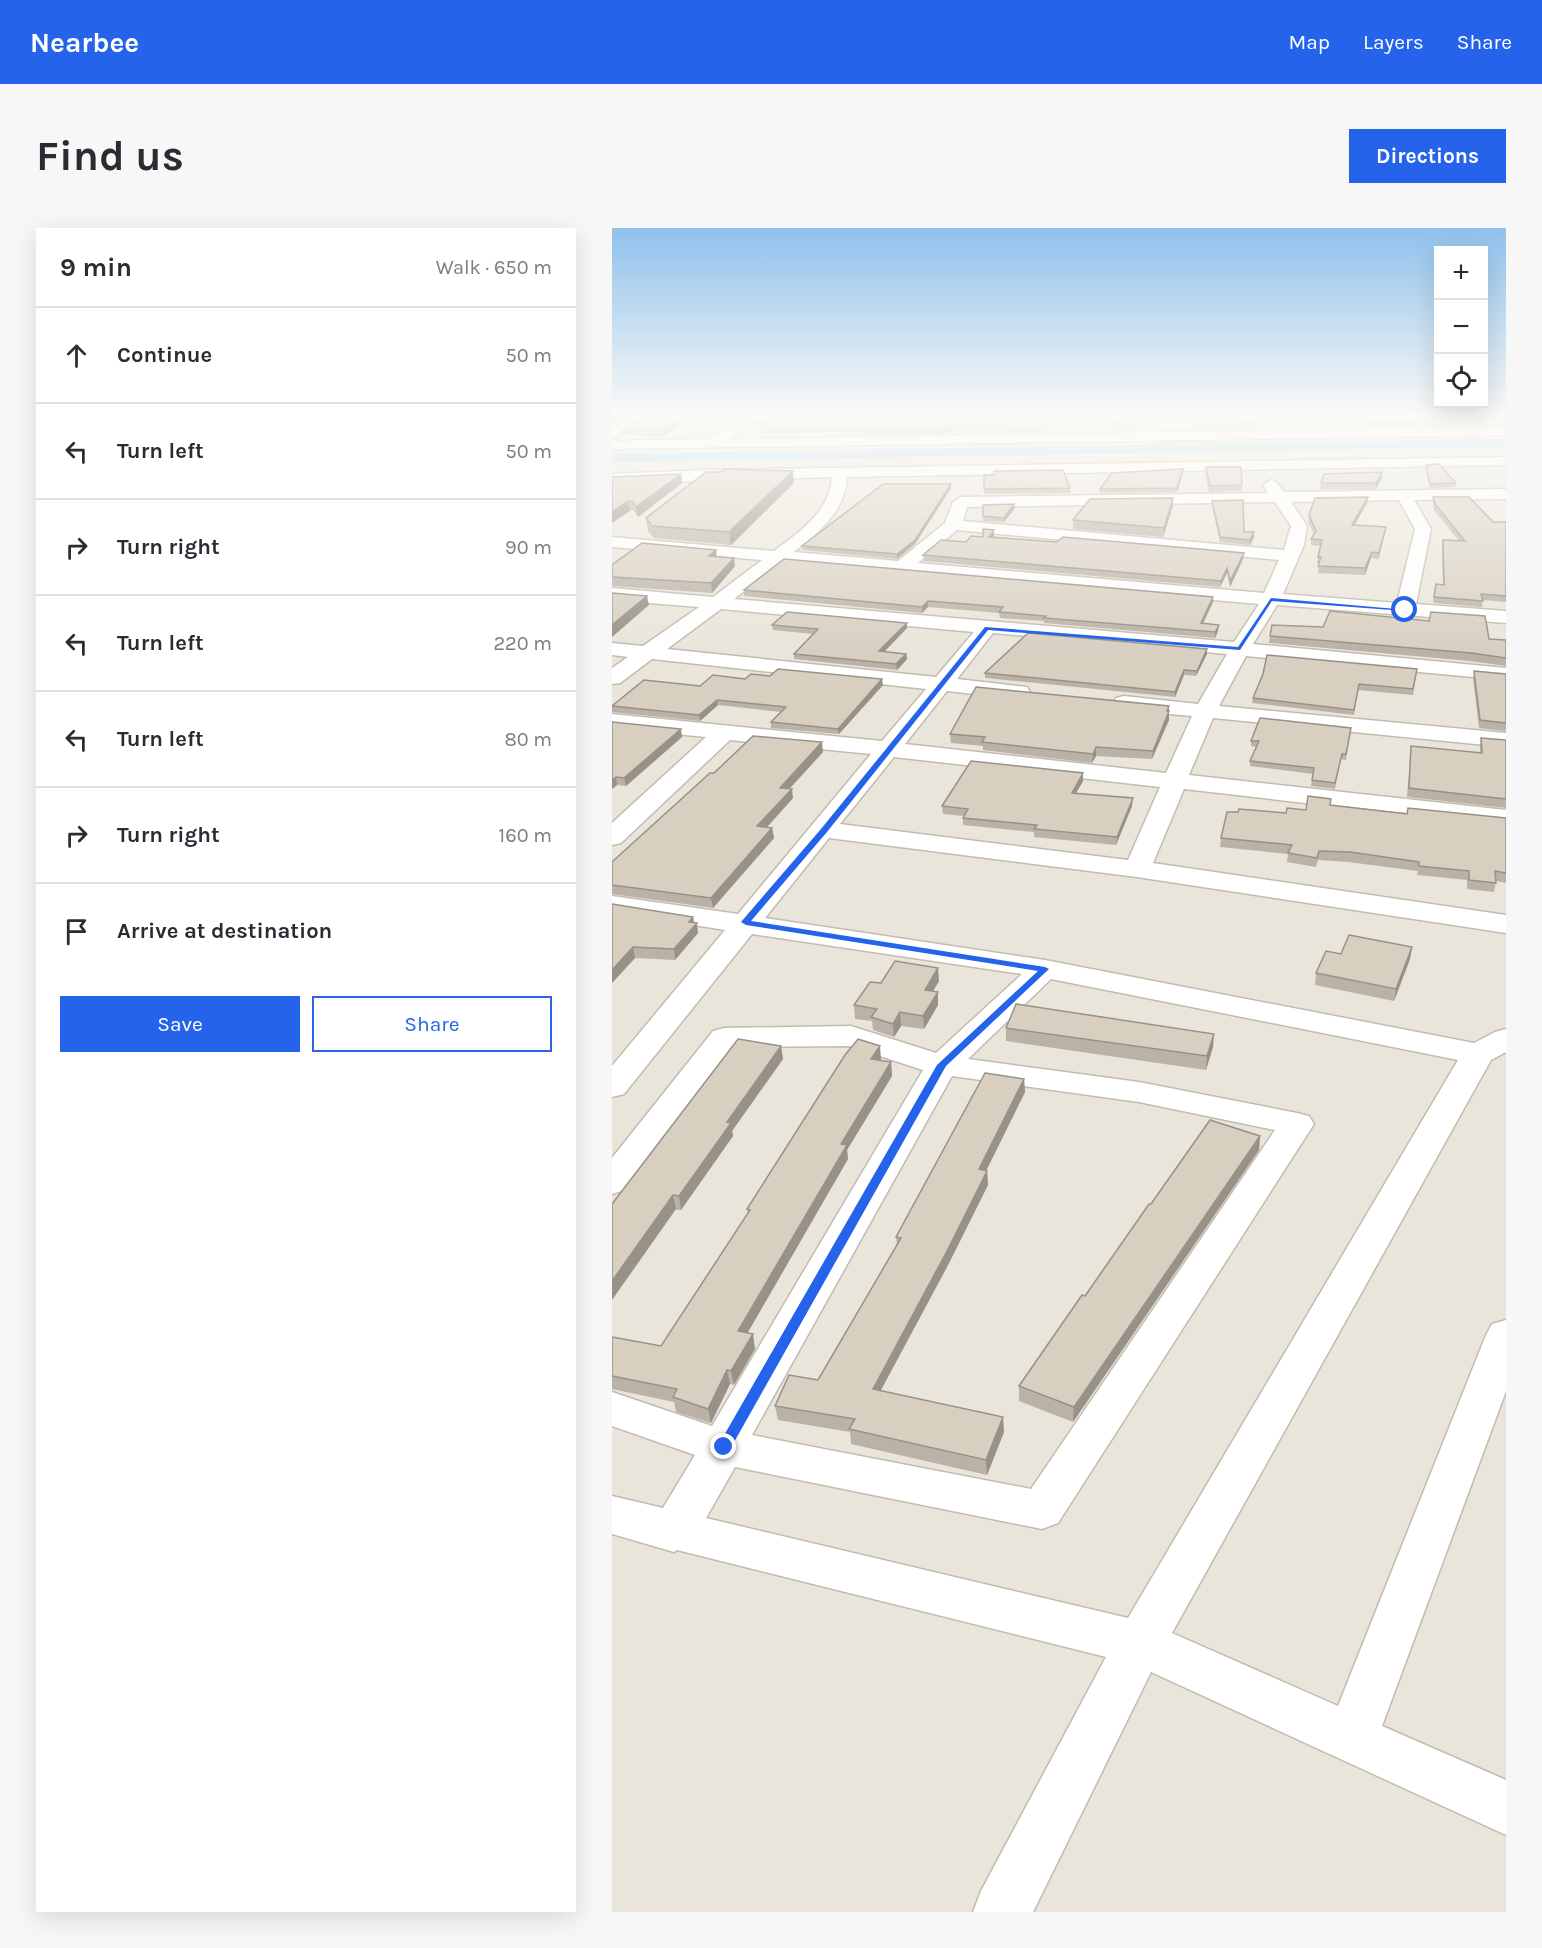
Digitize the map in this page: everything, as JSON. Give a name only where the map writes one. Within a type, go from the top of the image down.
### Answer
[{"type":"street","points":[[612,678],[717,604],[815,528],[839,494]]},
{"type":"street","points":[[901,568],[953,525],[965,494]]},
{"type":"street","points":[[1137,868],[1205,711],[1271,600],[1295,545],[1299,526],[1279,494]]},
{"type":"street","points":[[961,502],[1506,494]]},
{"type":"street","points":[[1404,496],[1423,529],[1405,610]]},
{"type":"street","points":[[953,525],[1290,556]]},
{"type":"street","points":[[615,542],[636,529]]},
{"type":"street","points":[[615,542],[774,558],[1271,600],[1506,617]]},
{"type":"street","points":[[612,594],[1506,674]]},
{"type":"street","points":[[612,1087],[987,628]]},
{"type":"street","points":[[612,649],[1045,694]]},
{"type":"street","points":[[1102,700],[1506,740]]},
{"type":"street","points":[[612,721],[889,749],[1506,818]]},
{"type":"street","points":[[612,837],[724,733]]},
{"type":"street","points":[[824,830],[1137,868],[1506,924]]},
{"type":"street","points":[[612,904],[746,922],[1045,969],[1492,1046],[1140,1643],[1002,1912]]},
{"type":"street","points":[[674,1532],[942,1065],[1045,969]]},
{"type":"street","points":[[612,1182],[724,1038],[851,1036],[942,1065],[1139,1092],[1297,1124],[1042,1510],[724,1447],[612,1409]]},
{"type":"street","points":[[1351,1739],[1506,1335]]},
{"type":"street","points":[[612,1515],[674,1532],[1140,1643],[1506,1808]]},
{"type":"shaded area","points":[[612,494],[1506,494],[1506,1912],[612,1912]]},
{"type":"building","points":[[612,494],[654,494],[636,507],[632,501],[628,501],[612,512]]},
{"type":"building","points":[[678,494],[769,494],[729,532],[652,526],[646,518]]},
{"type":"building","points":[[870,494],[945,494],[915,540],[897,554],[802,546]]},
{"type":"building","points":[[1368,497],[1352,525],[1386,527],[1379,553],[1372,552],[1365,568],[1318,566],[1322,540],[1311,539],[1316,531],[1309,515],[1315,498]]},
{"type":"building","points":[[1433,497],[1469,497],[1493,522],[1506,522],[1506,596],[1481,594],[1483,601],[1434,597],[1436,584],[1444,585],[1443,540],[1465,541],[1435,504]]},
{"type":"building","points":[[1173,498],[1164,528],[1073,520],[1090,499]]},
{"type":"building","points":[[1243,500],[1244,532],[1254,532],[1250,540],[1220,537],[1212,501]]},
{"type":"building","points":[[1014,504],[1004,518],[983,516],[983,505]]},
{"type":"building","points":[[983,529],[994,530],[989,537],[1057,542],[1063,537],[1244,553],[1230,581],[1227,568],[1221,581],[923,555],[941,540],[966,542],[971,536],[983,537]]},
{"type":"building","points":[[642,543],[716,550],[709,556],[734,558],[711,583],[612,577],[612,565]]},
{"type":"building","points":[[784,559],[1213,597],[1201,623],[1219,625],[1215,632],[1044,618],[1046,616],[999,612],[1003,607],[928,601],[922,607],[744,590]]},
{"type":"building","points":[[612,593],[647,596],[612,625]]},
{"type":"building","points":[[1330,611],[1429,621],[1431,612],[1485,616],[1489,639],[1506,640],[1506,658],[1270,636],[1272,625],[1323,627]]},
{"type":"building","points":[[787,612],[907,623],[879,651],[906,654],[896,664],[794,654],[818,629],[772,625]]},
{"type":"building","points":[[1028,633],[1207,649],[1197,671],[1184,670],[1175,692],[985,673]]},
{"type":"building","points":[[1267,655],[1417,669],[1413,689],[1359,684],[1354,710],[1253,698],[1263,674]]},
{"type":"building","points":[[778,669],[882,679],[838,729],[771,722],[786,707],[717,700],[699,715],[612,706],[644,680],[700,686],[713,675],[745,679],[751,674],[770,676]]},
{"type":"building","points":[[1474,671],[1506,674],[1506,723],[1480,720]]},
{"type":"building","points":[[976,687],[1169,706],[1167,711],[1169,711],[1153,751],[1096,747],[1093,754],[982,742],[985,737],[950,734]]},
{"type":"building","points":[[1260,718],[1351,728],[1346,754],[1342,754],[1335,783],[1312,780],[1314,768],[1250,761],[1259,741],[1251,741]]},
{"type":"building","points":[[612,722],[681,729],[624,778],[616,777],[612,780]]},
{"type":"building","points":[[753,736],[822,742],[780,788],[792,789],[757,826],[772,828],[711,898],[612,885],[612,862]]},
{"type":"building","points":[[1481,738],[1506,740],[1506,799],[1409,788],[1411,746],[1482,753]]},
{"type":"building","points":[[971,761],[1083,773],[1072,793],[1133,798],[1117,837],[1034,829],[1037,825],[963,818],[968,809],[942,806]]},
{"type":"building","points":[[1308,796],[1331,799],[1330,805],[1407,814],[1408,808],[1506,818],[1506,873],[1495,871],[1496,883],[1469,880],[1469,871],[1419,866],[1419,862],[1350,852],[1319,851],[1317,858],[1288,853],[1292,845],[1221,838],[1227,812],[1238,812],[1239,809],[1286,813],[1287,808],[1306,810]]},
{"type":"building","points":[[612,904],[693,917],[689,922],[697,923],[674,949],[633,947],[612,970]]},
{"type":"building","points":[[1349,935],[1412,947],[1396,989],[1316,973],[1326,951],[1341,954]]},
{"type":"building","points":[[895,961],[938,968],[925,990],[938,992],[923,1016],[900,1012],[893,1024],[871,1017],[877,1009],[854,1005],[870,982],[881,983]]},
{"type":"building","points":[[1016,1004],[1214,1034],[1207,1056],[1006,1028]]},
{"type":"building","points":[[738,1039],[781,1046],[727,1122],[731,1123],[679,1196],[673,1195],[612,1281],[612,1204]]},
{"type":"building","points":[[858,1039],[880,1046],[871,1059],[891,1062],[841,1144],[847,1145],[738,1331],[753,1334],[731,1371],[727,1370],[708,1409],[673,1397],[677,1389],[612,1376],[612,1337],[661,1346],[750,1210],[747,1209],[845,1055]]},
{"type":"building","points":[[985,1073],[1024,1079],[979,1169],[987,1171],[873,1389],[1003,1417],[986,1460],[849,1429],[855,1419],[775,1406],[789,1375],[818,1380],[901,1238],[896,1237]]},
{"type":"building","points":[[1210,1120],[1260,1136],[1074,1407],[1019,1386],[1082,1295],[1085,1296]]},
{"type":"route","points":[[724,1447],[942,1065],[1045,969],[746,922],[824,830],[987,628],[1240,649],[1271,600],[1405,610]]}]
